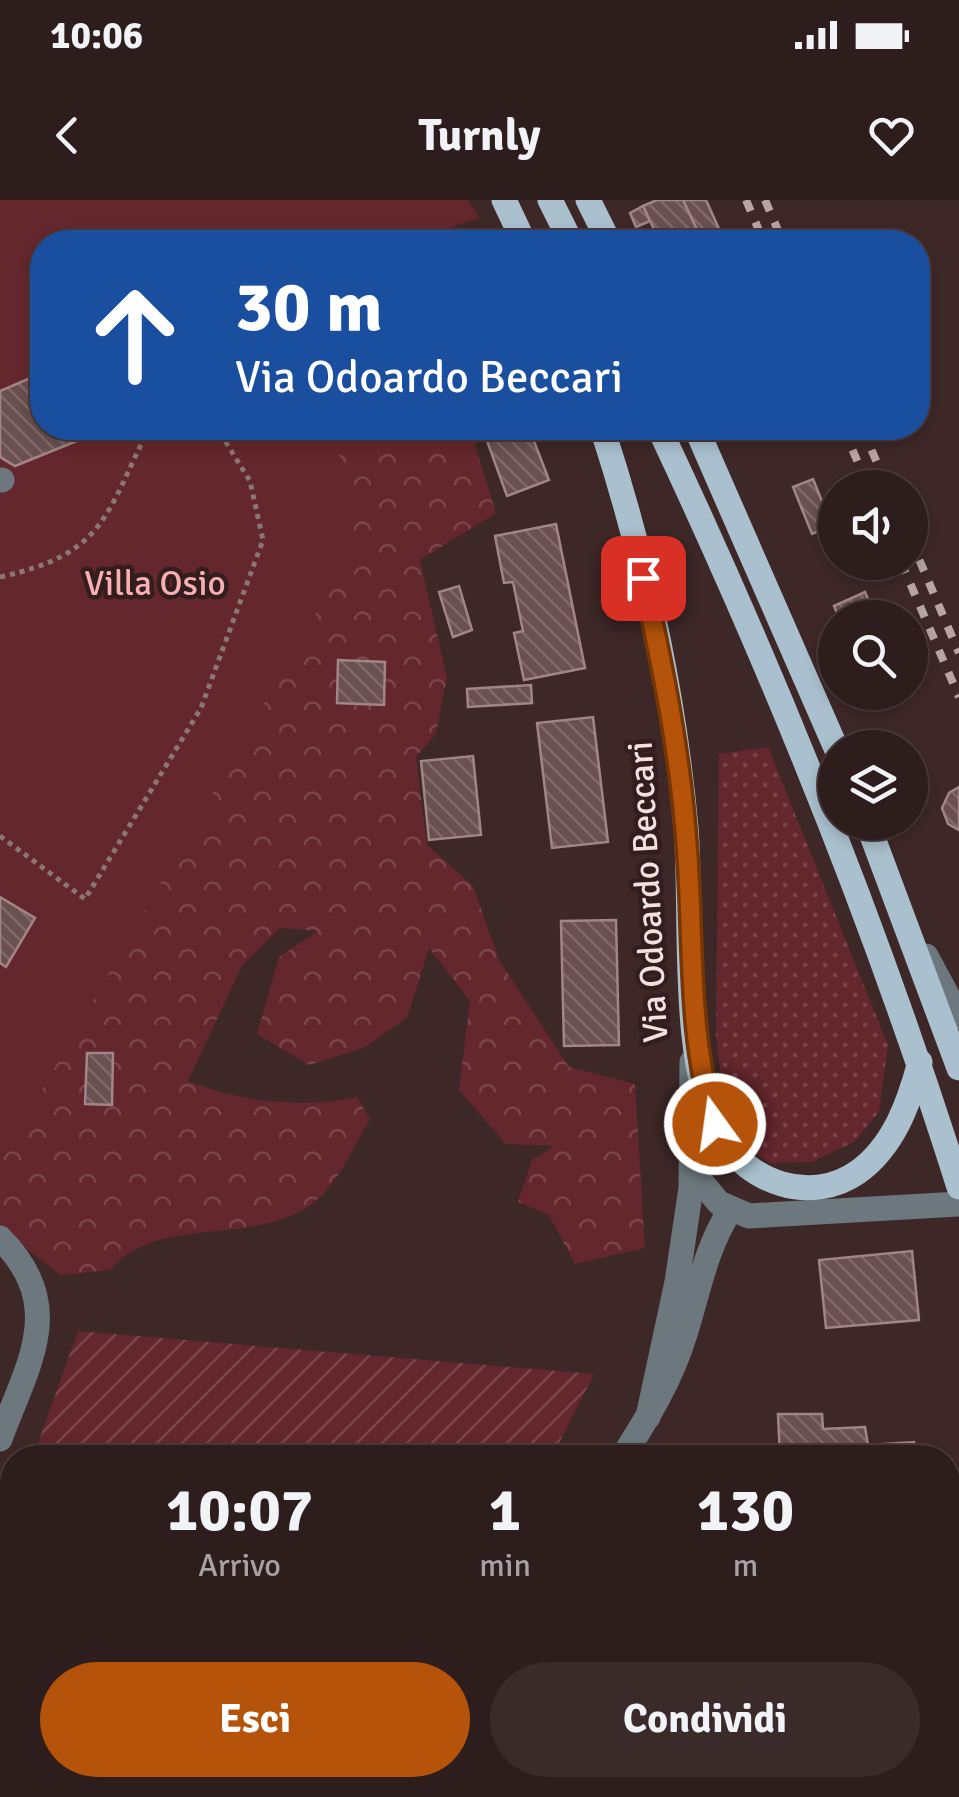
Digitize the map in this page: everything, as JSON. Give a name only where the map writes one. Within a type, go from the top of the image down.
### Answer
[{"type":"main road","points":[[504,200],[518,230]]},
{"type":"main road","points":[[550,200],[565,230]]},
{"type":"main road","points":[[589,200],[603,230]]},
{"type":"main road","name":"Via Odoardo Beccari","points":[[605,440],[636,547],[674,729],[686,827],[693,993]]},
{"type":"main road","points":[[664,440],[805,760],[920,1062],[959,1187]]},
{"type":"main road","points":[[701,440],[828,730]]},
{"type":"main road","points":[[874,840],[959,1068]]},
{"type":"main road","points":[[693,993],[702,1072],[715,1124],[741,1161],[776,1184],[820,1186],[860,1170],[880,1151],[902,1118],[920,1062]]},
{"type":"street","points":[[908,924],[959,1018]]},
{"type":"street","name":"Via Odoardo Beccari","points":[[648,1417],[677,1282],[692,1171],[693,993]]},
{"type":"street","points":[[692,1171],[708,1194],[730,1210],[757,1216],[959,1204]]},
{"type":"street","name":"Via Odoardo Beccari","points":[[630,1445],[662,1396],[686,1334],[709,1247],[730,1210]]},
{"type":"street","points":[[0,1238],[32,1282],[40,1319],[0,1439]]},
{"type":"path","points":[[0,577],[72,554],[90,539],[142,440]]},
{"type":"path","points":[[0,836],[85,899],[201,708],[263,540],[250,482],[224,440]]},
{"type":"green space","name":"Villa Osio","points":[[0,200],[468,200],[479,218],[442,230],[30,230],[30,440],[338,440],[352,550],[0,1163]]},
{"type":"green space","points":[[236,440],[477,440],[496,513],[420,560],[447,678],[436,733],[416,757],[427,845],[473,886],[499,960],[569,1067],[635,1084],[645,1248],[575,1264],[549,1215],[518,1202],[532,1160],[554,1146],[506,1144],[459,1090],[470,1001],[429,948],[407,1018],[363,1048],[309,1065],[257,1034],[279,957],[318,931],[280,928],[242,966],[188,1081],[229,1094],[271,1101],[314,1103],[357,1097],[370,1119],[343,1167],[325,1192],[302,1210],[275,1221],[157,1241],[132,1252],[110,1270],[60,1275],[0,1228],[0,1000]]},
{"type":"green space","points":[[768,747],[888,1045],[879,1112],[854,1142],[812,1162],[771,1163],[742,1145],[726,1121],[716,1035],[719,754]]},
{"type":"green space","points":[[78,1331],[594,1374],[558,1445],[37,1445]]},
{"type":"building","points":[[657,200],[683,200],[697,230],[654,230],[643,206]]},
{"type":"building","points":[[683,200],[706,200],[720,230],[697,230]]},
{"type":"building","points":[[643,206],[650,221],[636,227],[630,213]]},
{"type":"building","points":[[30,378],[30,440],[79,440],[15,466],[0,457],[0,391]]},
{"type":"building","points":[[487,440],[534,440],[549,480],[507,496]]},
{"type":"building","points":[[813,479],[818,491],[818,532],[812,534],[793,487]]},
{"type":"building","points":[[556,524],[585,668],[524,680],[514,633],[523,631],[513,582],[504,583],[495,536]]},
{"type":"building","points":[[459,586],[472,630],[453,637],[439,592]]},
{"type":"building","points":[[865,592],[868,600],[847,600]]},
{"type":"building","points":[[338,660],[385,662],[384,705],[337,703]]},
{"type":"building","points":[[531,685],[532,703],[468,707],[467,689]]},
{"type":"building","points":[[593,717],[608,842],[552,848],[537,723]]},
{"type":"building","points":[[473,756],[481,835],[429,840],[421,761]]},
{"type":"building","points":[[959,787],[959,830],[948,824],[942,808],[949,793]]},
{"type":"building","points":[[0,897],[35,918],[6,967],[0,963]]},
{"type":"building","points":[[616,920],[619,1045],[564,1046],[561,921]]},
{"type":"building","points":[[87,1053],[113,1053],[112,1105],[85,1104]]},
{"type":"building","points":[[912,1251],[919,1320],[826,1328],[819,1260]]},
{"type":"building","points":[[778,1414],[822,1414],[823,1429],[865,1427],[868,1445],[779,1445]]},
{"type":"building","points":[[914,1442],[914,1445],[868,1445]]},
{"type":"railway","points":[[746,200],[759,230]]},
{"type":"railway","points":[[765,200],[778,230]]},
{"type":"railway","points":[[848,440],[861,470]]},
{"type":"railway","points":[[867,440],[880,470]]},
{"type":"railway","points":[[909,580],[959,697]]},
{"type":"railway","points":[[928,580],[959,653]]},
{"type":"route","points":[[643,578],[674,729],[690,880],[693,993],[702,1072],[715,1124]]}]
